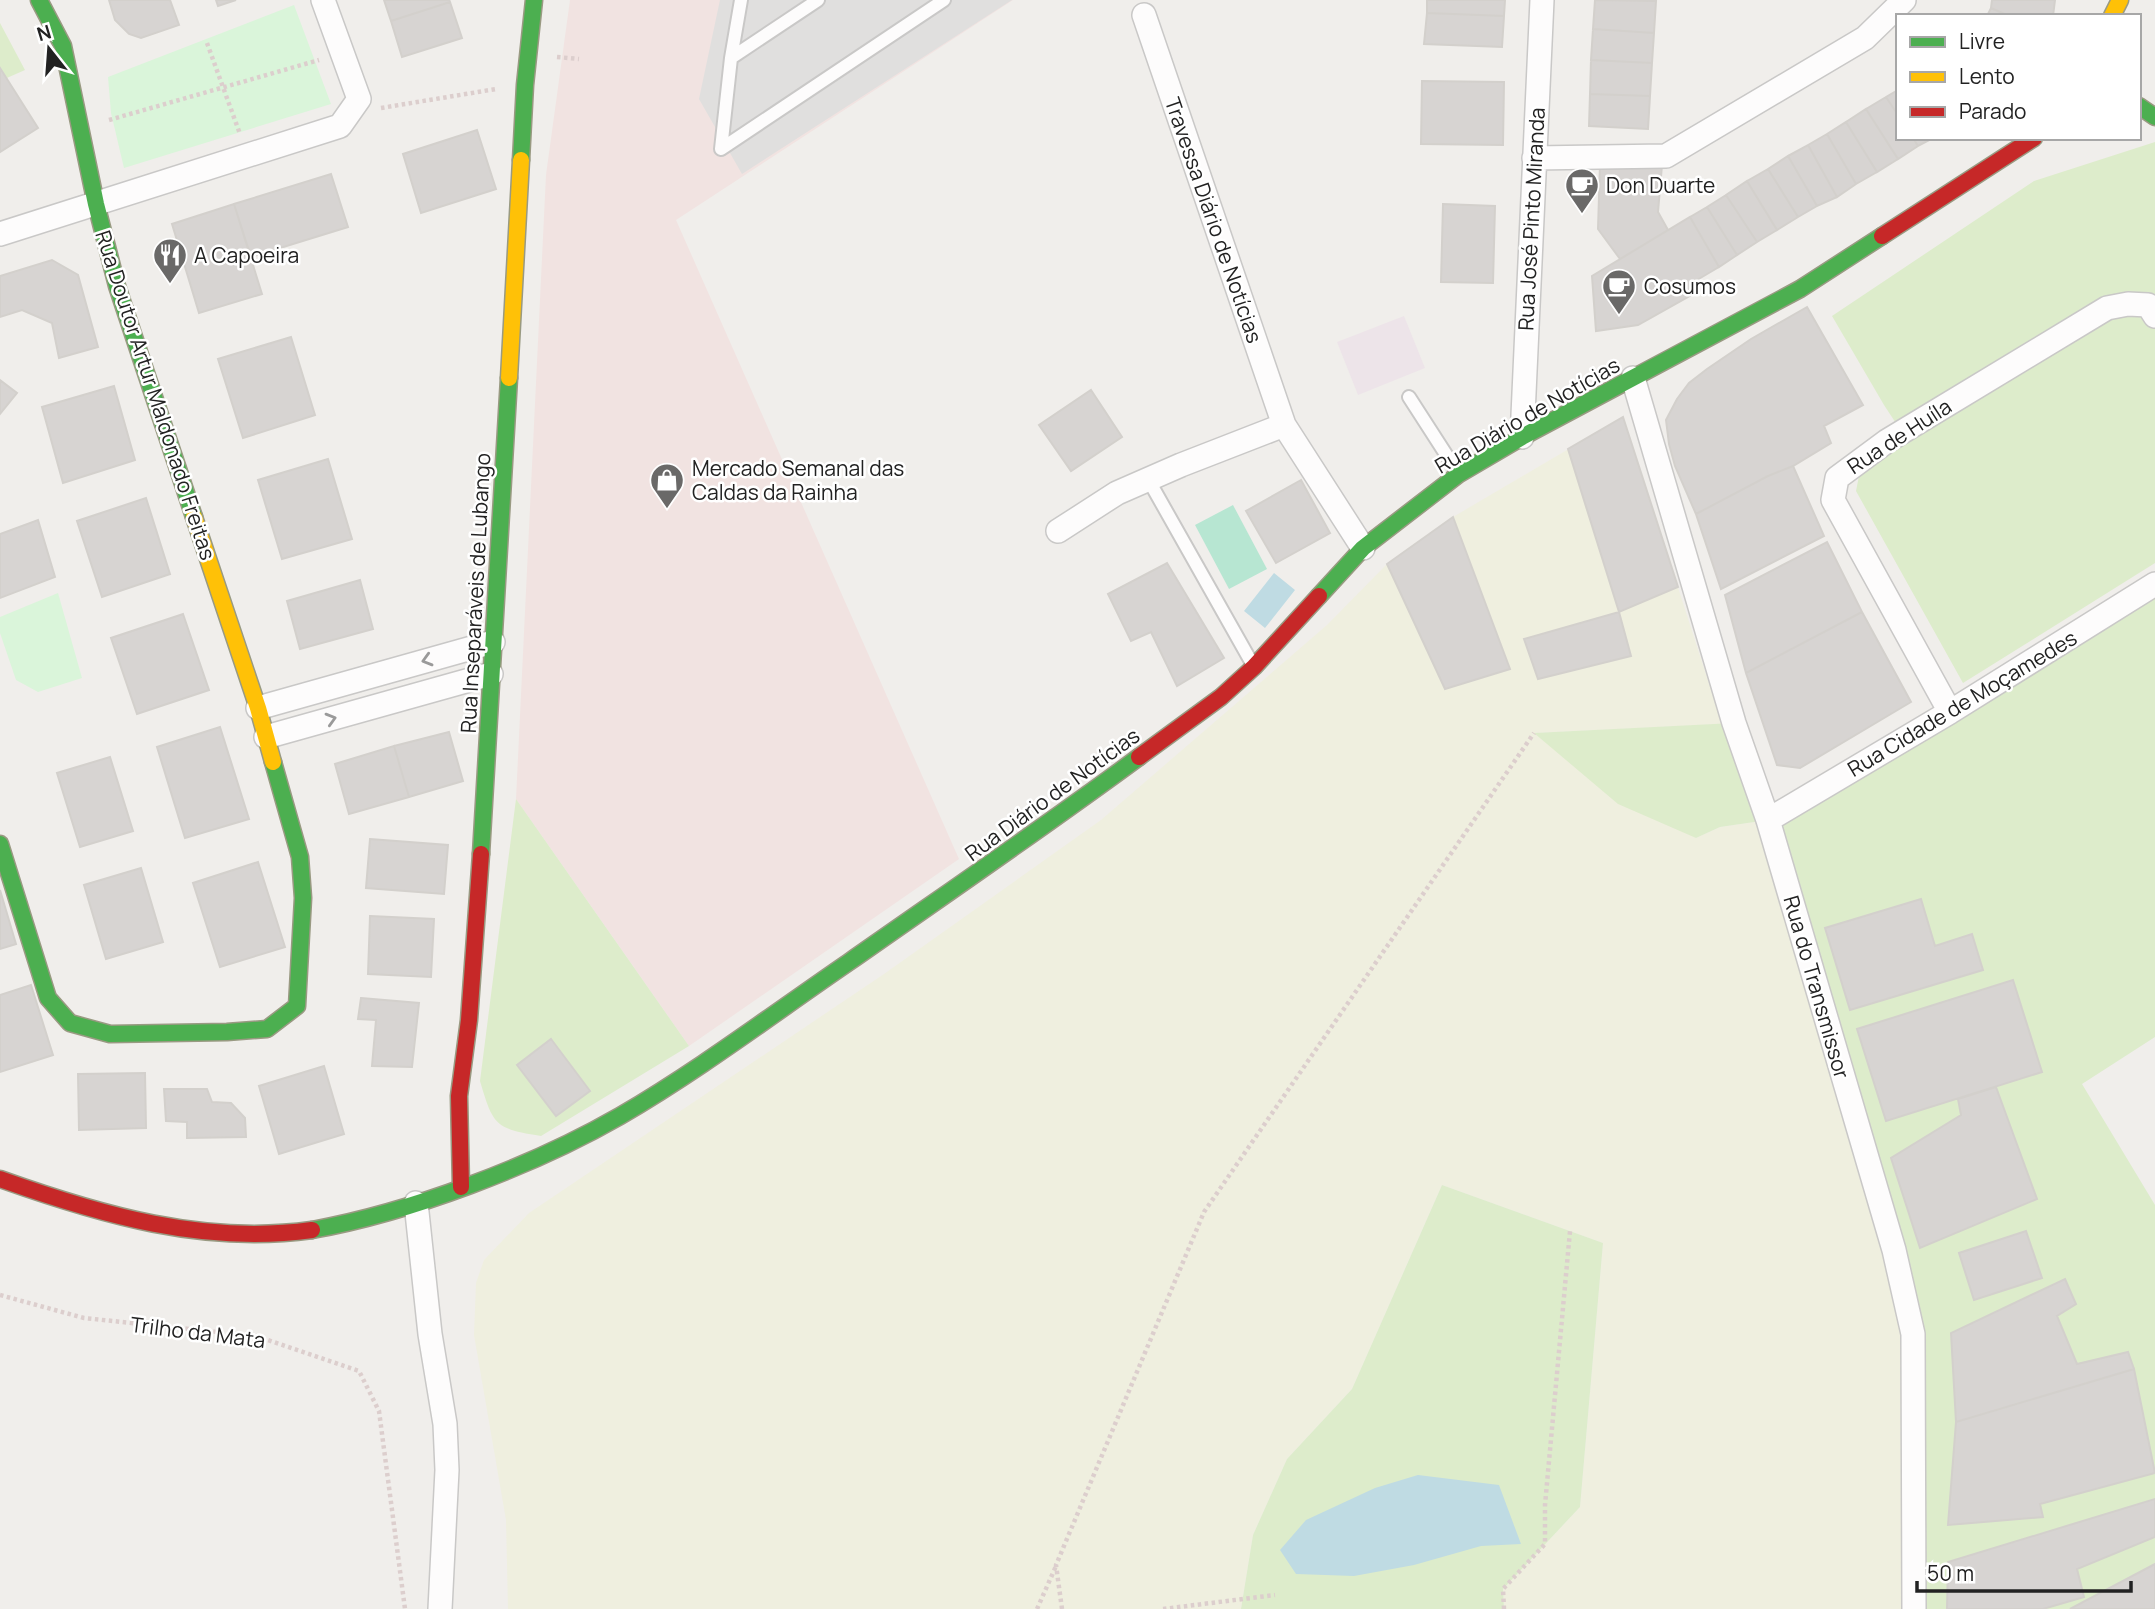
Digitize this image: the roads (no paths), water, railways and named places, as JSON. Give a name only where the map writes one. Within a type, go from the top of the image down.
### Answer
[{"type":"street","name":"Rua Doutor Artur Maldonado Freitas","points":[[0,844],[48,998],[70,1023],[110,1034],[227,1032],[267,1029],[298,1006],[303,898],[300,857],[258,708],[117,286],[96,204],[63,46],[39,0]]},
{"type":"street","points":[[0,234],[340,126],[359,99],[323,0]]},
{"type":"street","name":"Rua Inseparáveis de Lubango","points":[[461,1187],[459,1096],[469,1020],[486,790],[525,85],[534,0]]},
{"type":"street","name":"Rua José Pinto Miranda","points":[[1522,437],[1542,0]]},
{"type":"street","points":[[1534,158],[1666,156],[1865,38],[1904,0]]},
{"type":"street","name":"Travessa Diário de Notícias","points":[[1144,15],[1284,425],[1363,548]]},
{"type":"street","name":"Rua Diário de Notícias","points":[[0,1180],[54,1199],[188,1230],[243,1235],[298,1231],[340,1224],[416,1203],[461,1187],[588,1133],[646,1101],[1077,803],[1221,696],[1254,667],[1363,548],[1459,474],[1522,437],[1800,289],[2031,140]]},
{"type":"street","name":"Rua de Huíla","points":[[1950,712],[1833,500],[1837,478],[1887,440],[2107,308],[2127,304],[2148,305],[2155,316]]},
{"type":"street","name":"Rua do Transmissor","points":[[1633,379],[1734,723],[1768,820],[1894,1250],[1913,1334],[1914,1609]]},
{"type":"street","points":[[1059,531],[1117,493],[1284,425]]},
{"type":"street","name":"Rua Cidade de Moçamedes","points":[[1768,820],[1950,712],[2155,584]]},
{"type":"street","points":[[258,708],[493,642]]},
{"type":"street","points":[[266,737],[491,674]]},
{"type":"street","points":[[416,1203],[429,1322],[445,1424],[447,1469],[440,1609]]},
{"type":"lane","points":[[741,0],[731,58],[722,149],[944,0]]},
{"type":"lane","points":[[731,58],[818,0]]},
{"type":"lane","points":[[1409,397],[1459,474]]},
{"type":"lane","points":[[1148,479],[1254,667]]},
{"type":"water","points":[[1274,573],[1295,590],[1265,628],[1244,611]]},
{"type":"water","points":[[1418,1475],[1499,1485],[1521,1544],[1481,1546],[1414,1565],[1354,1576],[1296,1574],[1280,1550],[1306,1520],[1375,1488]]},
{"type":"place","name":"Don Duarte","points":[[1582,215]]},
{"type":"place","name":"A Capoeira","points":[[170,285]]},
{"type":"place","name":"Cosumos","points":[[1619,316]]},
{"type":"place","name":"Mercado Semanal das Caldas da Rainha","points":[[667,510]]}]
